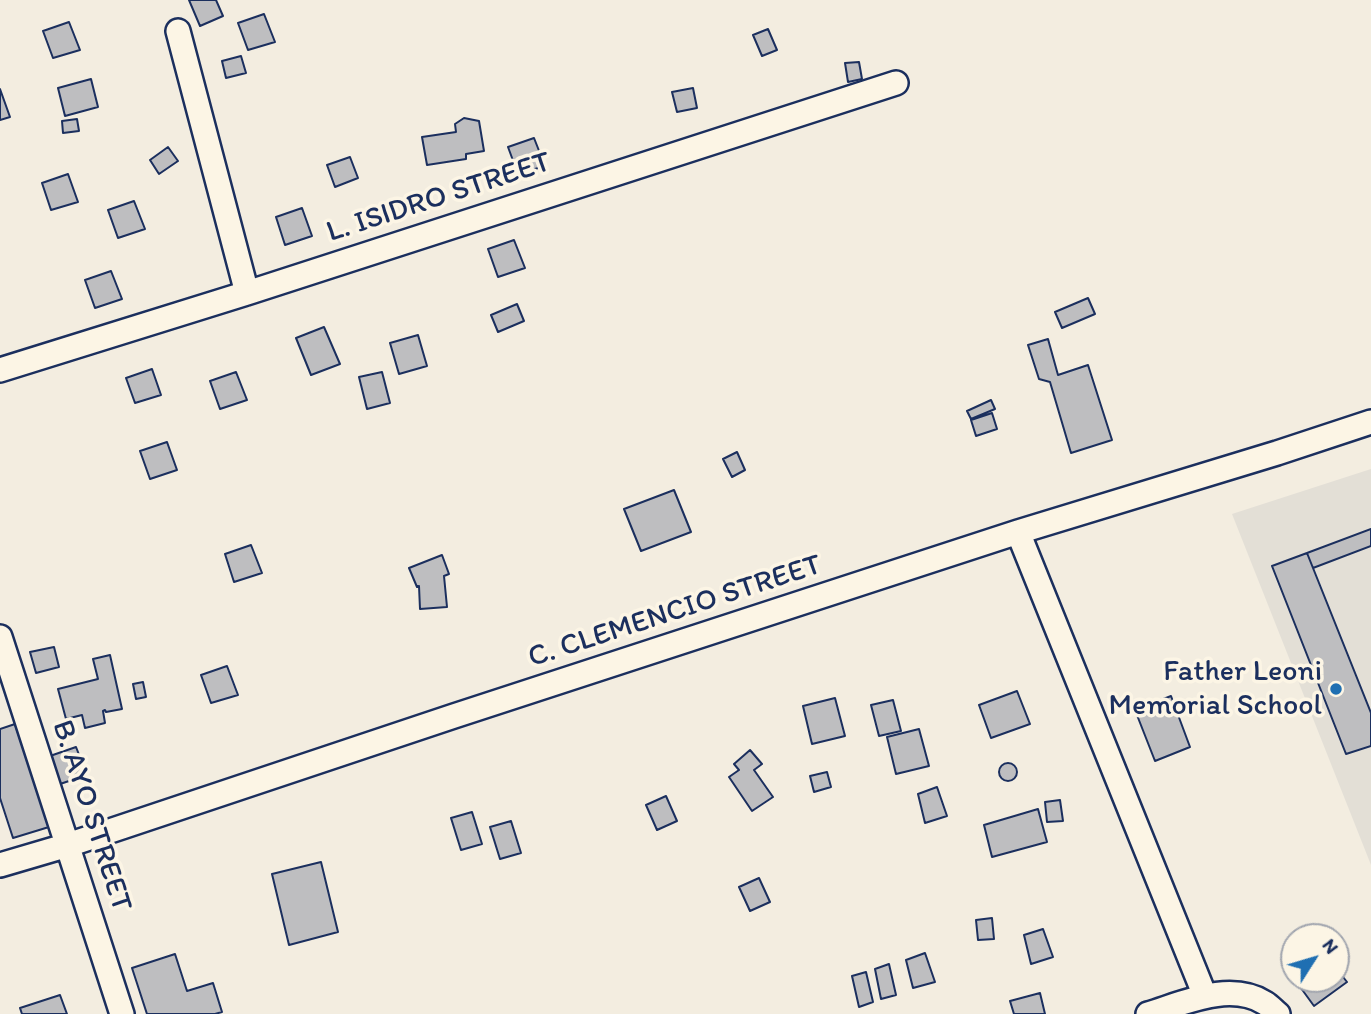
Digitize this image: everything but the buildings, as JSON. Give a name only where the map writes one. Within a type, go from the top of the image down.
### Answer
[{"type":"street","points":[[178,31],[247,293]]},
{"type":"street","name":"L. ISIDRO STREET","points":[[0,370],[896,83]]},
{"type":"street","name":"C. CLEMENCIO STREET","points":[[0,865],[68,845],[1018,532],[1371,422]]},
{"type":"street","points":[[1018,532],[1205,996]]},
{"type":"street","name":"B. AYO STREET","points":[[0,637],[122,1014]]},
{"type":"street","points":[[1148,1014],[1205,996],[1224,994],[1247,995],[1265,1003],[1278,1014]]},
{"type":"shaded area","name":"Father Leoni Memorial School","points":[[1371,469],[1371,865],[1232,514]]},
{"type":"place","name":"Father Leoni Memorial School","points":[[1336,689]]}]
